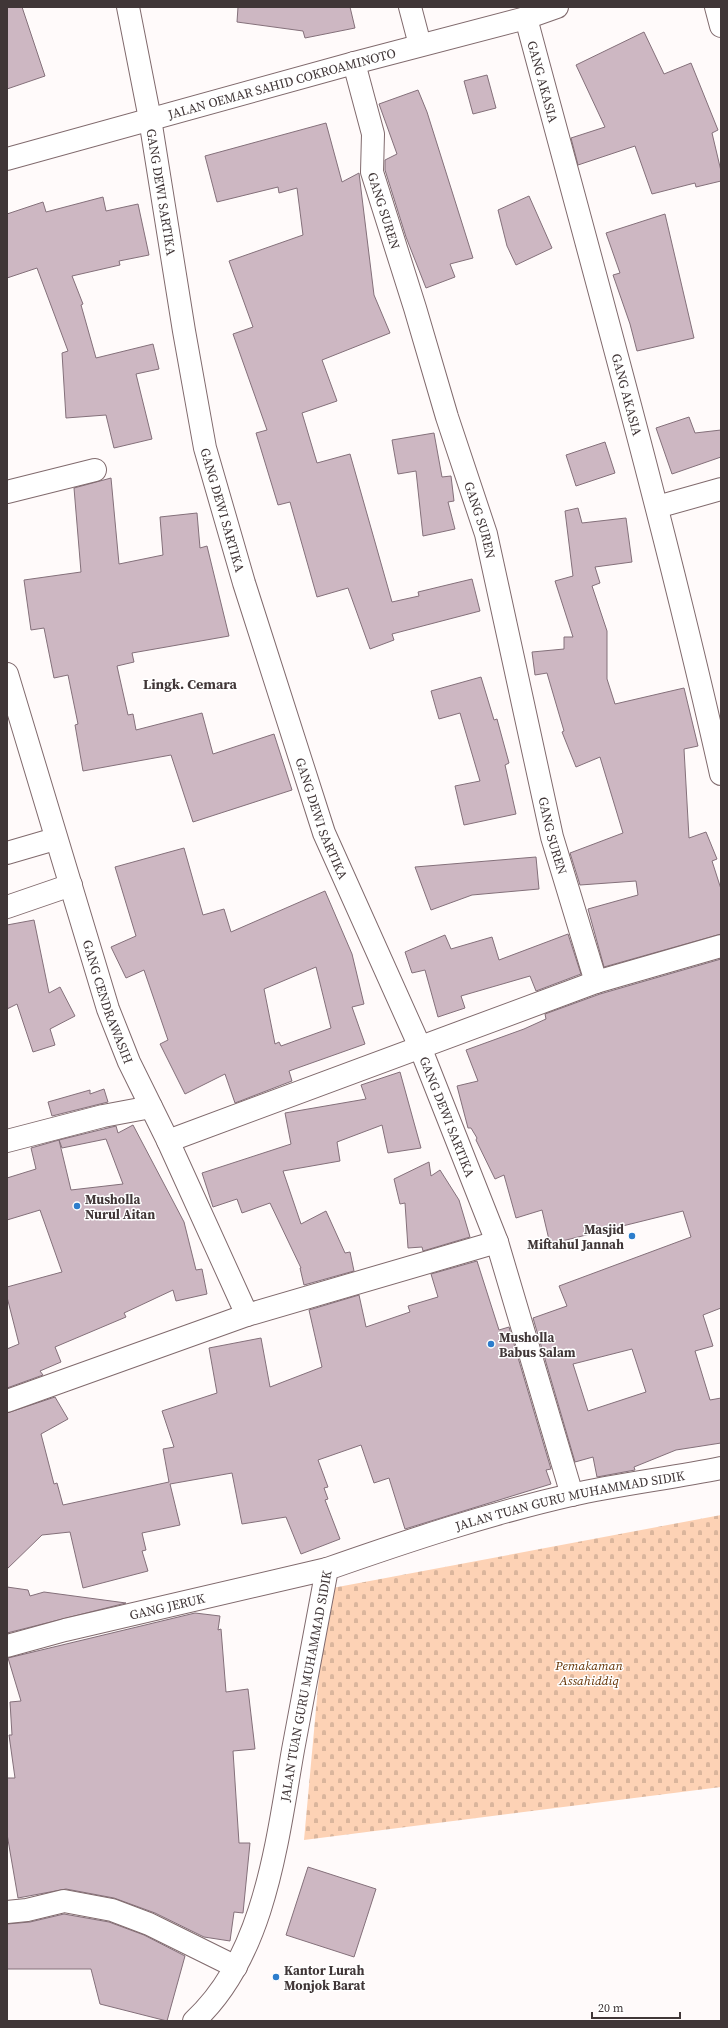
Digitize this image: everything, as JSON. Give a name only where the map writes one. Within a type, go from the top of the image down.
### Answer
[{"type":"street","name":"GANG DEWI SARTIKA","points":[[128,7],[150,119],[183,324],[205,448],[242,576],[324,833],[420,1047],[497,1242],[572,1495]]},
{"type":"street","points":[[410,7],[420,45]]},
{"type":"street","name":"JALAN OEMAR SAHID COKROAMINOTO","points":[[7,158],[420,45],[526,18],[553,7]]},
{"type":"street","points":[[716,7],[721,26]]},
{"type":"street","name":"GANG AKASIA","points":[[526,18],[657,507],[696,661],[721,774]]},
{"type":"street","name":"GANG SUREN","points":[[354,63],[373,134],[372,172],[415,308],[447,417],[486,534],[552,837],[596,982]]},
{"type":"street","points":[[7,492],[95,470]]},
{"type":"street","points":[[657,507],[721,490]]},
{"type":"street","name":"GANG CENDRAWASIH","points":[[7,674],[13,720],[71,885],[108,1008],[129,1062],[168,1141],[246,1315]]},
{"type":"street","points":[[7,853],[55,839]]},
{"type":"street","points":[[7,907],[71,885]]},
{"type":"street","points":[[168,1141],[596,982],[721,946]]},
{"type":"street","points":[[7,1141],[103,1116],[151,1107]]},
{"type":"street","points":[[7,1402],[246,1315],[497,1242]]},
{"type":"street","name":"JALAN TUAN GURU MUHAMMAD SIDIK","points":[[200,2019],[222,1991],[236,1967],[257,1916],[275,1850],[327,1569],[472,1522],[572,1495],[721,1468]]},
{"type":"street","name":"GANG JERUK","points":[[7,1646],[65,1630],[327,1569]]},
{"type":"street","points":[[7,1912],[27,1910],[64,1901],[112,1910],[149,1924],[236,1967]]},
{"type":"green space","name":"Pemakaman Assahiddiq","points":[[721,1515],[721,1787],[304,1840],[327,1589]]},
{"type":"building","points":[[7,7],[22,7],[45,76],[7,89]]},
{"type":"building","points":[[238,7],[350,7],[355,28],[305,38],[303,31],[237,22]]},
{"type":"building","points":[[644,32],[664,74],[691,63],[718,130],[712,133],[721,171],[721,181],[696,187],[695,183],[652,194],[635,146],[578,165],[571,138],[605,127],[576,65]]},
{"type":"building","points":[[487,75],[496,108],[473,114],[464,81]]},
{"type":"building","points":[[418,90],[427,112],[473,258],[450,264],[455,277],[426,288],[406,237],[385,170],[385,160],[397,154],[379,104]]},
{"type":"building","points":[[326,123],[342,182],[359,173],[374,295],[390,333],[322,360],[337,401],[302,413],[317,463],[350,454],[392,602],[419,596],[418,592],[472,579],[480,611],[392,634],[394,640],[370,649],[348,588],[317,597],[290,502],[278,505],[256,433],[267,430],[233,334],[253,327],[229,261],[303,235],[297,188],[279,193],[278,187],[217,202],[205,156]]},
{"type":"building","points":[[529,196],[552,248],[516,265],[507,246],[498,210]]},
{"type":"building","points":[[103,197],[106,211],[138,204],[149,255],[119,261],[120,265],[72,276],[83,304],[81,305],[96,358],[153,344],[159,369],[136,374],[152,439],[114,448],[106,415],[66,418],[62,353],[68,351],[37,268],[7,278],[7,214],[43,202],[46,212]]},
{"type":"building","points":[[665,214],[694,338],[637,351],[630,324],[613,275],[620,273],[606,233]]},
{"type":"building","points":[[689,417],[695,433],[721,430],[721,457],[672,474],[656,428]]},
{"type":"building","points":[[434,433],[442,477],[451,476],[454,501],[448,502],[455,529],[423,536],[416,471],[398,474],[392,440]]},
{"type":"building","points":[[605,442],[615,473],[576,486],[566,455]]},
{"type":"building","points":[[111,478],[119,564],[163,555],[160,517],[197,513],[200,548],[207,546],[229,636],[132,653],[134,662],[117,666],[128,715],[133,714],[136,730],[202,713],[213,754],[274,734],[292,790],[193,822],[171,755],[83,771],[75,725],[78,724],[68,675],[54,678],[44,628],[31,630],[24,580],[81,572],[74,488]]},
{"type":"building","points":[[578,508],[582,523],[626,518],[632,562],[595,567],[600,583],[592,586],[607,631],[607,679],[615,704],[684,688],[698,746],[684,749],[689,838],[706,832],[717,859],[712,861],[721,889],[721,934],[604,967],[588,909],[638,895],[636,881],[580,885],[570,853],[623,833],[600,757],[576,767],[562,732],[564,731],[547,673],[535,675],[532,652],[564,649],[564,637],[573,637],[555,581],[573,576],[565,511]]},
{"type":"building","points":[[481,677],[494,720],[497,719],[509,763],[505,765],[516,814],[464,825],[455,786],[480,781],[460,713],[439,719],[431,691]]},
{"type":"building","points":[[184,848],[203,915],[224,909],[231,932],[325,891],[352,954],[364,1004],[352,1007],[365,1044],[289,1071],[292,1081],[235,1103],[225,1074],[185,1094],[160,1044],[168,1040],[144,970],[126,978],[111,947],[136,936],[115,867]],"holes":[[[316,967],[331,1028],[281,1046],[279,1042],[275,1044],[264,989]]]},
{"type":"building","points":[[536,857],[539,889],[472,895],[431,910],[415,867]]},
{"type":"building","points":[[34,920],[49,993],[60,987],[75,1016],[50,1029],[55,1045],[33,1052],[17,1004],[7,1009],[7,925]]},
{"type":"building","points":[[568,934],[581,974],[536,991],[530,976],[461,996],[465,1008],[438,1017],[425,970],[412,973],[405,952],[445,935],[451,949],[492,937],[499,960]]},
{"type":"building","points":[[721,959],[721,1308],[703,1315],[713,1346],[695,1351],[710,1400],[721,1398],[721,1443],[676,1450],[634,1467],[635,1470],[597,1477],[593,1457],[575,1462],[533,1318],[567,1306],[559,1286],[691,1237],[683,1211],[550,1244],[542,1210],[516,1218],[504,1175],[495,1179],[476,1140],[477,1138],[471,1128],[468,1128],[457,1086],[478,1081],[466,1050],[524,1029],[546,1019],[545,1014],[600,994]],"holes":[[[632,1349],[646,1392],[588,1411],[573,1364]]]},
{"type":"building","points":[[400,1072],[421,1148],[388,1153],[382,1125],[337,1142],[340,1161],[283,1171],[301,1224],[326,1211],[345,1253],[350,1252],[354,1271],[304,1285],[301,1268],[270,1203],[242,1213],[237,1199],[213,1207],[202,1173],[291,1144],[285,1113],[366,1099],[361,1085]]},
{"type":"building","points":[[104,1089],[108,1102],[52,1116],[48,1102],[90,1090],[90,1094]]},
{"type":"building","points":[[133,1125],[184,1222],[196,1270],[202,1269],[207,1294],[176,1301],[173,1290],[124,1313],[126,1317],[55,1347],[61,1362],[40,1371],[43,1375],[7,1388],[7,1349],[19,1344],[7,1297],[7,1287],[62,1272],[40,1210],[7,1220],[7,1178],[36,1169],[31,1148],[59,1140],[116,1126],[118,1133]],"holes":[[[106,1139],[123,1184],[71,1190],[59,1140],[62,1148]]]},
{"type":"building","points":[[429,1162],[431,1176],[440,1170],[459,1200],[470,1237],[423,1251],[422,1247],[408,1248],[405,1203],[400,1204],[394,1179]]},
{"type":"building","points":[[477,1261],[499,1330],[509,1327],[551,1469],[546,1470],[551,1484],[405,1529],[389,1478],[374,1483],[361,1445],[318,1460],[328,1487],[324,1488],[328,1499],[325,1500],[340,1539],[301,1554],[286,1517],[242,1524],[232,1473],[170,1484],[180,1525],[142,1533],[146,1550],[142,1551],[148,1571],[83,1588],[70,1532],[42,1535],[7,1569],[7,1413],[55,1397],[68,1419],[41,1434],[54,1484],[57,1483],[63,1505],[169,1482],[163,1449],[174,1447],[162,1411],[217,1393],[209,1348],[261,1338],[270,1387],[322,1367],[309,1310],[359,1295],[366,1327],[410,1312],[408,1306],[438,1297],[431,1274]]},
{"type":"building","points":[[7,1587],[28,1590],[30,1596],[44,1592],[126,1603],[7,1633]]},
{"type":"building","points":[[195,1613],[220,1616],[218,1630],[221,1629],[226,1692],[248,1689],[255,1749],[233,1751],[239,1843],[250,1843],[243,1913],[234,1912],[230,1941],[204,1937],[155,1913],[114,1898],[66,1889],[18,1898],[7,1834],[7,1778],[15,1778],[9,1735],[12,1735],[10,1702],[21,1701],[8,1658]]},
{"type":"building","points":[[308,1867],[376,1889],[354,1957],[286,1935]]},
{"type":"building","points":[[64,1914],[109,1922],[144,1935],[185,1956],[167,2021],[100,2004],[91,1969],[7,1969],[7,1924],[30,1922]]},
{"type":"place","name":"Musholla Nurul Aitan","points":[[77,1206]]},
{"type":"place","name":"Masjid Miftahul Jannah","points":[[632,1236]]},
{"type":"place","name":"Musholla Babus Salam","points":[[491,1344]]},
{"type":"place","name":"Kantor Lurah Monjok Barat","points":[[276,1977]]},
{"type":"district","name":"Lingk. Cemara","points":[[190,684]]}]
